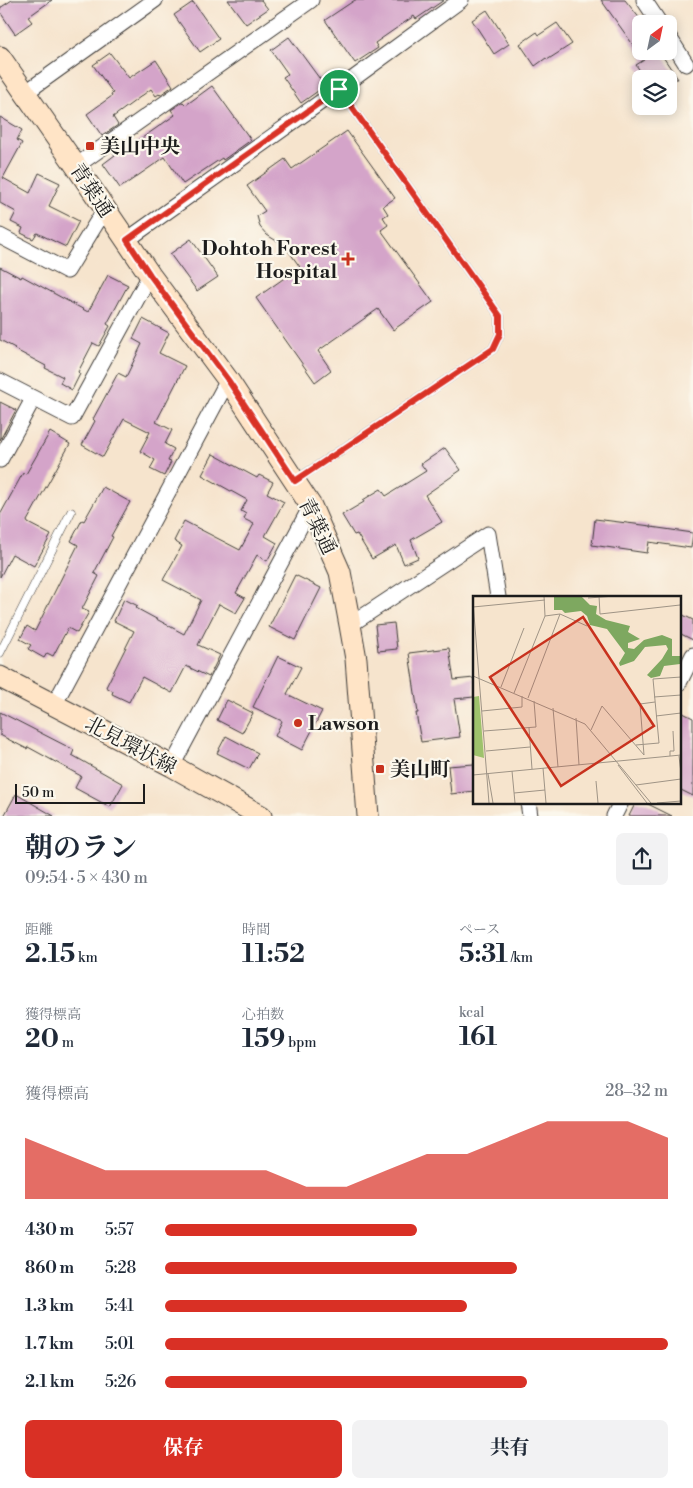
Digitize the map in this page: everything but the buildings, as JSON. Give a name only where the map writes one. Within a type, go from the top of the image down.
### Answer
[{"type":"street","points":[[26,93],[155,0]]},
{"type":"street","points":[[76,166],[311,0]]},
{"type":"street","points":[[127,240],[461,0]]},
{"type":"street","points":[[644,0],[654,15]]},
{"type":"street","points":[[678,51],[686,64]]},
{"type":"street","name":"青葉通","points":[[0,57],[150,275],[228,380],[311,506],[340,572],[350,625],[356,659],[368,816]]},
{"type":"street","points":[[0,236],[67,271],[105,209]]},
{"type":"street","points":[[0,381],[72,418],[150,275]]},
{"type":"street","points":[[54,705],[228,380]]},
{"type":"street","points":[[0,460],[33,399]]},
{"type":"street","points":[[172,766],[311,506]]},
{"type":"street","points":[[350,625],[488,534],[498,596]]},
{"type":"street","points":[[680,681],[693,655]]},
{"type":"street","name":"北見環状線","points":[[0,677],[172,766],[260,816]]},
{"type":"street","points":[[528,803],[530,816]]},
{"type":"street","points":[[614,816],[620,803]]},
{"type":"lane","points":[[295,481],[493,349],[500,334],[500,316],[339,89]]},
{"type":"lane","points":[[0,653],[71,512]]},
{"type":"place","name":"美山中央","points":[[90,146]]},
{"type":"place","name":"Dohtoh Forest Hospital","points":[[348,259]]},
{"type":"place","name":"Lawson","points":[[298,723]]},
{"type":"place","name":"美山町","points":[[380,769]]},
{"type":"route","points":[[339,89],[500,316],[500,334],[493,349],[295,481],[228,380],[150,275],[127,240],[339,89]]}]
